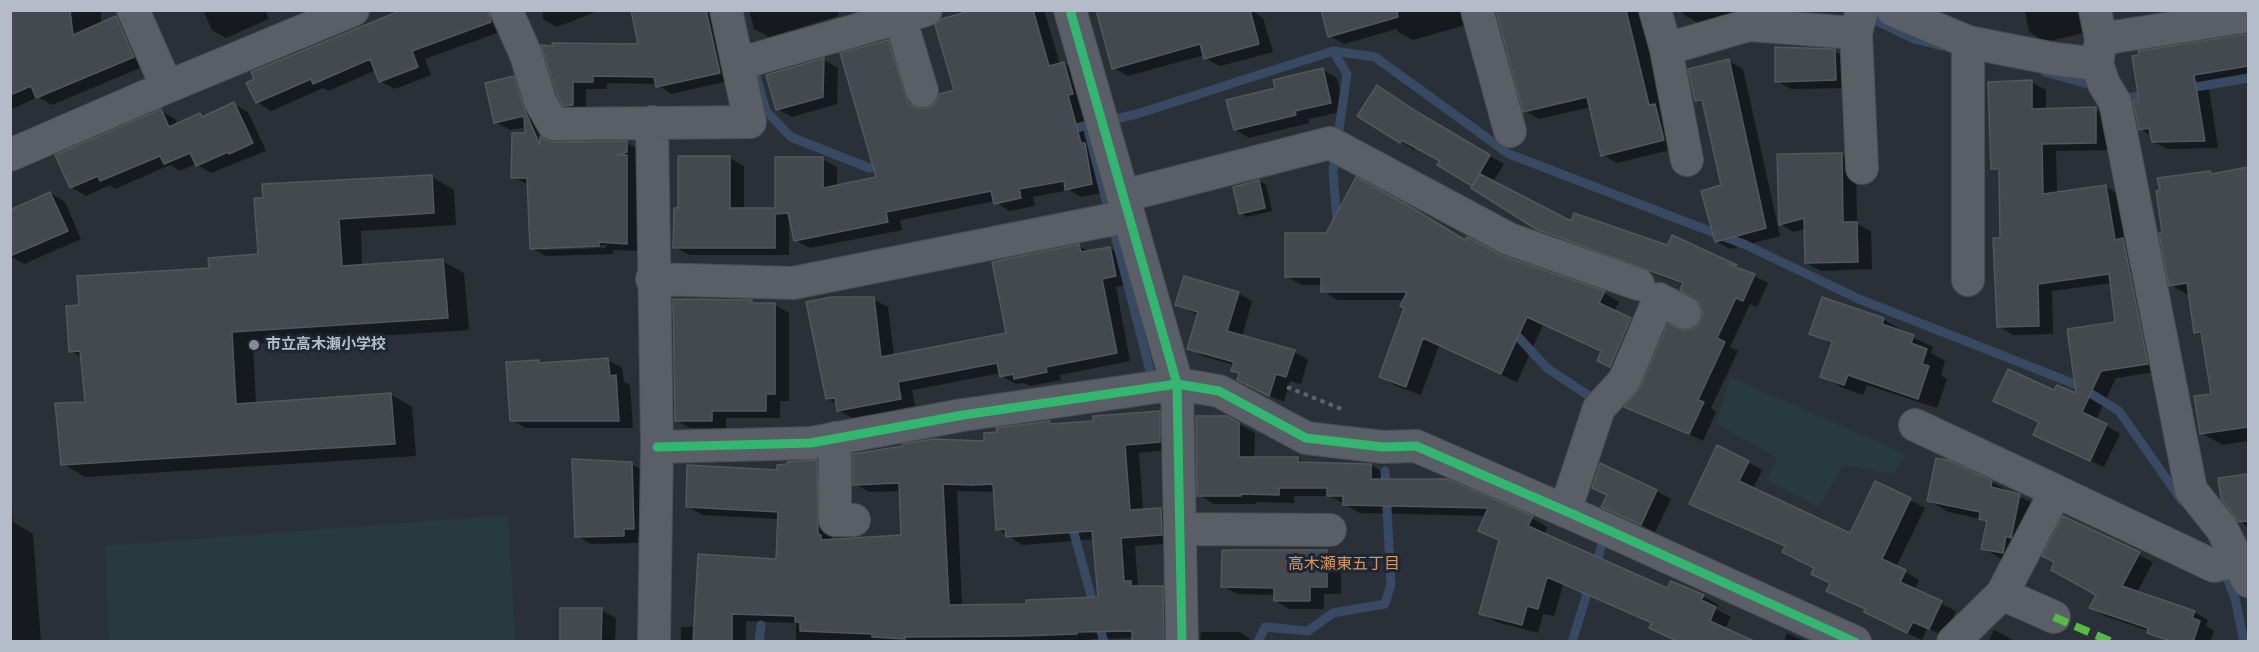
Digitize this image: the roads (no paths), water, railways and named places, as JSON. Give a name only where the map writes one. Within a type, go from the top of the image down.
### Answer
[{"type":"street","points":[[133,10],[167,87]]},
{"type":"street","points":[[10,155],[167,87],[300,20],[353,10]]},
{"type":"street","points":[[506,10],[526,55],[540,101],[553,124],[750,122],[748,62],[726,10]]},
{"type":"street","points":[[1070,10],[1102,120],[1118,213],[1162,386],[1181,529],[1182,642]]},
{"type":"street","points":[[1477,10],[1510,131]]},
{"type":"street","points":[[1655,10],[1666,49],[1687,160]]},
{"type":"street","points":[[1893,10],[1968,54],[2103,60],[2248,16]]},
{"type":"street","points":[[748,62],[913,14],[922,91]]},
{"type":"street","points":[[1666,49],[1749,26],[1859,22],[1862,168]]},
{"type":"street","points":[[1968,54],[1968,280]]},
{"type":"street","points":[[2103,60],[2191,490],[2222,529],[2235,564]]},
{"type":"street","points":[[652,122],[652,279],[657,447],[654,642]]},
{"type":"street","points":[[652,279],[793,283],[1118,213],[1336,146],[1509,239],[1638,284]]},
{"type":"street","points":[[1571,513],[1603,404],[1624,381],[1659,300],[1685,314]]},
{"type":"street","points":[[657,447],[811,443],[963,415],[1162,386],[1219,391],[1306,438],[1383,447],[1416,446],[1571,513],[1855,642]]},
{"type":"street","points":[[1915,425],[2056,491],[2235,564]]},
{"type":"street","points":[[835,438],[835,520],[854,520]]},
{"type":"street","points":[[1953,642],[2002,594],[2056,491]]},
{"type":"street","points":[[1181,529],[1330,530]]},
{"type":"street","points":[[2002,594],[2054,617]]},
{"type":"waterway","points":[[1866,16],[1914,39],[1942,46]]},
{"type":"waterway","points":[[1333,51],[1347,74],[1333,171],[1337,221],[1342,223]]},
{"type":"waterway","points":[[1067,130],[1137,114],[1333,51],[1375,57],[1509,154],[1746,245],[1859,299],[2077,385],[2119,411],[2182,501]]},
{"type":"waterway","points":[[753,65],[766,111],[791,137],[869,168],[885,165]]},
{"type":"waterway","points":[[2045,72],[2098,87]]},
{"type":"waterway","points":[[2184,89],[2248,78]]},
{"type":"waterway","points":[[2119,95],[2127,98],[2150,94]]},
{"type":"waterway","points":[[1087,126],[1153,383]]},
{"type":"waterway","points":[[1510,328],[1547,368],[1598,402]]},
{"type":"waterway","points":[[1258,642],[1265,627],[1308,631],[1333,613],[1385,604],[1391,584],[1385,471]]},
{"type":"waterway","points":[[1071,522],[1094,607]]},
{"type":"waterway","points":[[1595,568],[1603,541],[1598,538]]},
{"type":"waterway","points":[[2223,568],[2235,598],[2244,642]]},
{"type":"waterway","points":[[1572,642],[1590,584]]},
{"type":"waterway","points":[[1098,621],[1104,642]]},
{"type":"waterway","points":[[759,642],[761,625]]},
{"type":"place","name":"市立高木瀬小学校","points":[[254,345]]},
{"type":"district","name":"高木瀬東五丁目","points":[[1344,564]]}]
